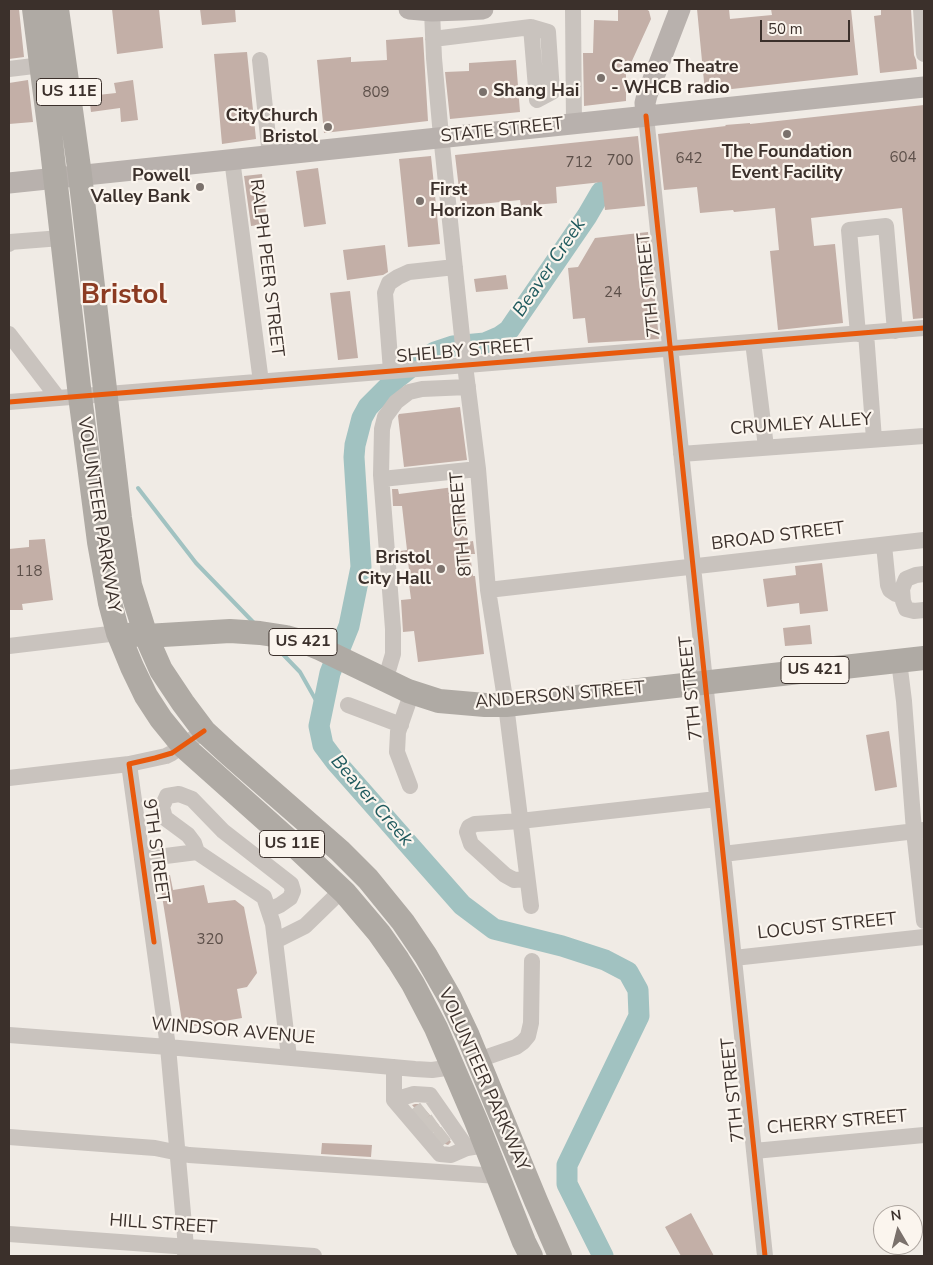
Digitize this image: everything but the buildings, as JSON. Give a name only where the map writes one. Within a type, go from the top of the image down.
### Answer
[{"type":"highway","name":"US 11E","points":[[34,9],[55,178]]},
{"type":"highway","name":"US 11E","points":[[58,9],[80,175]]},
{"type":"highway","name":"VOLUNTEER PARKWAY","points":[[80,175],[120,518],[130,585],[146,636],[161,670],[204,731],[340,851],[374,886],[403,922],[426,956],[453,1006],[478,1060],[560,1256]]},
{"type":"highway","name":"VOLUNTEER PARKWAY","points":[[55,178],[61,238],[69,397],[110,603],[118,632],[132,667],[146,696],[161,719],[183,746],[342,890],[379,933],[398,960],[427,1010],[453,1067],[435,1124],[476,1146],[498,1176],[531,1256]]},
{"type":"highway","name":"ANDERSON STREET","points":[[118,632],[146,636],[212,631],[243,631],[274,635],[304,642],[321,649],[412,692],[439,701],[485,706],[924,658]]},
{"type":"highway","points":[[453,1067],[478,1060]]},
{"type":"main road","points":[[409,9],[483,9]]},
{"type":"main road","points":[[646,116],[647,95],[680,9]]},
{"type":"main road","name":"STATE STREET","points":[[9,183],[924,87]]},
{"type":"street","points":[[573,9],[574,124]]},
{"type":"street","points":[[921,9],[924,54]]},
{"type":"street","name":"8TH STREET","points":[[439,10],[433,39],[441,138],[478,469],[488,590],[506,705],[531,906]]},
{"type":"street","points":[[433,39],[531,27],[548,32],[552,92],[537,100],[539,127]]},
{"type":"street","points":[[260,60],[270,156]]},
{"type":"street","points":[[9,69],[42,65]]},
{"type":"street","name":"7TH STREET","points":[[646,116],[765,1256]]},
{"type":"street","name":"RALPH PEER STREET","points":[[232,159],[261,382]]},
{"type":"street","points":[[874,440],[849,230],[886,226],[895,331]]},
{"type":"street","points":[[9,244],[10,242],[61,238]]},
{"type":"street","points":[[391,372],[385,293],[389,283],[409,272],[455,267]]},
{"type":"street","name":"SHELBY STREET","points":[[9,402],[391,372],[465,361],[670,349],[924,328]]},
{"type":"street","points":[[9,334],[69,397]]},
{"type":"street","points":[[753,342],[766,447]]},
{"type":"street","points":[[415,369],[416,390]]},
{"type":"street","points":[[385,680],[393,654],[393,629],[382,479],[382,429],[385,417],[396,402],[409,392],[468,387]]},
{"type":"street","name":"CRUMLEY ALLEY","points":[[681,454],[924,436]]},
{"type":"street","points":[[382,479],[478,469]]},
{"type":"street","name":"BROAD STREET","points":[[488,590],[924,540]]},
{"type":"street","points":[[884,544],[888,585],[890,590],[902,596]]},
{"type":"street","points":[[924,574],[906,579],[902,589],[906,609],[914,612],[924,610]]},
{"type":"street","points":[[9,646],[118,632]]},
{"type":"street","points":[[899,661],[919,830],[924,921]]},
{"type":"street","points":[[410,786],[397,752],[398,732],[412,692]]},
{"type":"street","points":[[348,705],[401,725]]},
{"type":"street","points":[[9,778],[129,764],[166,756],[172,754],[204,731]]},
{"type":"street","name":"9TH STREET","points":[[129,764],[168,1046],[185,1252]]},
{"type":"street","points":[[196,852],[194,843],[188,834],[165,818],[162,806],[167,796],[179,794],[192,799],[223,831],[291,884],[293,891],[290,898],[280,906],[269,910]]},
{"type":"street","points":[[527,879],[514,880],[505,875],[471,844],[467,832],[469,827],[475,824],[520,821],[717,799]]},
{"type":"street","points":[[723,854],[919,830]]},
{"type":"street","points":[[142,859],[196,852],[264,897],[273,924],[289,1057]]},
{"type":"street","points":[[275,941],[305,926],[342,890]]},
{"type":"street","name":"LOCUST STREET","points":[[734,958],[924,937]]},
{"type":"street","points":[[478,1060],[516,1047],[528,1036],[531,1023],[532,961]]},
{"type":"street","name":"WINDSOR AVENUE","points":[[9,1035],[168,1046],[415,1069],[432,1070],[453,1067]]},
{"type":"street","points":[[394,1067],[394,1100]]},
{"type":"street","points":[[414,1094],[415,1069]]},
{"type":"street","points":[[394,1100],[414,1094],[430,1094],[440,1154],[451,1155],[476,1146]]},
{"type":"street","points":[[394,1100],[435,1124]]},
{"type":"street","name":"CHERRY STREET","points":[[754,1151],[924,1135]]},
{"type":"street","points":[[9,1137],[155,1148],[189,1155],[498,1176]]},
{"type":"street","name":"HILL STREET","points":[[9,1234],[185,1252],[314,1256]]},
{"type":"waterway","name":"Beaver Creek","points":[[601,192],[587,216],[509,330],[485,343],[453,346],[435,352],[396,379],[368,407],[362,418],[354,457],[361,567],[349,626],[330,673],[319,726],[323,745],[335,761],[462,905],[494,929],[562,946],[605,960],[628,972],[638,990],[639,1016],[567,1165],[567,1184],[603,1256]]},
{"type":"waterway","points":[[138,488],[196,563],[254,623]]},
{"type":"waterway","points":[[274,645],[300,672],[322,711]]},
{"type":"tunnel","points":[[416,1116],[425,1109]]},
{"type":"tunnel","points":[[426,1128],[436,1121]]},
{"type":"tunnel","points":[[437,1140],[446,1133]]},
{"type":"cycle path","points":[[646,116],[765,1256]]},
{"type":"cycle path","points":[[9,402],[924,328]]},
{"type":"cycle path","points":[[154,942],[129,764],[172,753],[204,731]]},
{"type":"place","name":"Cameo Theatre - WHCB radio","points":[[601,78]]},
{"type":"place","name":"Shang Hai","points":[[483,92]]},
{"type":"place","name":"CityChurch Bristol","points":[[328,127]]},
{"type":"place","name":"The Foundation Event Facility","points":[[787,134]]},
{"type":"place","name":"Powell Valley Bank","points":[[200,187]]},
{"type":"place","name":"First Horizon Bank","points":[[420,201]]},
{"type":"place","name":"Bristol City Hall","points":[[441,569]]},
{"type":"district","name":"Bristol","points":[[124,296]]}]
